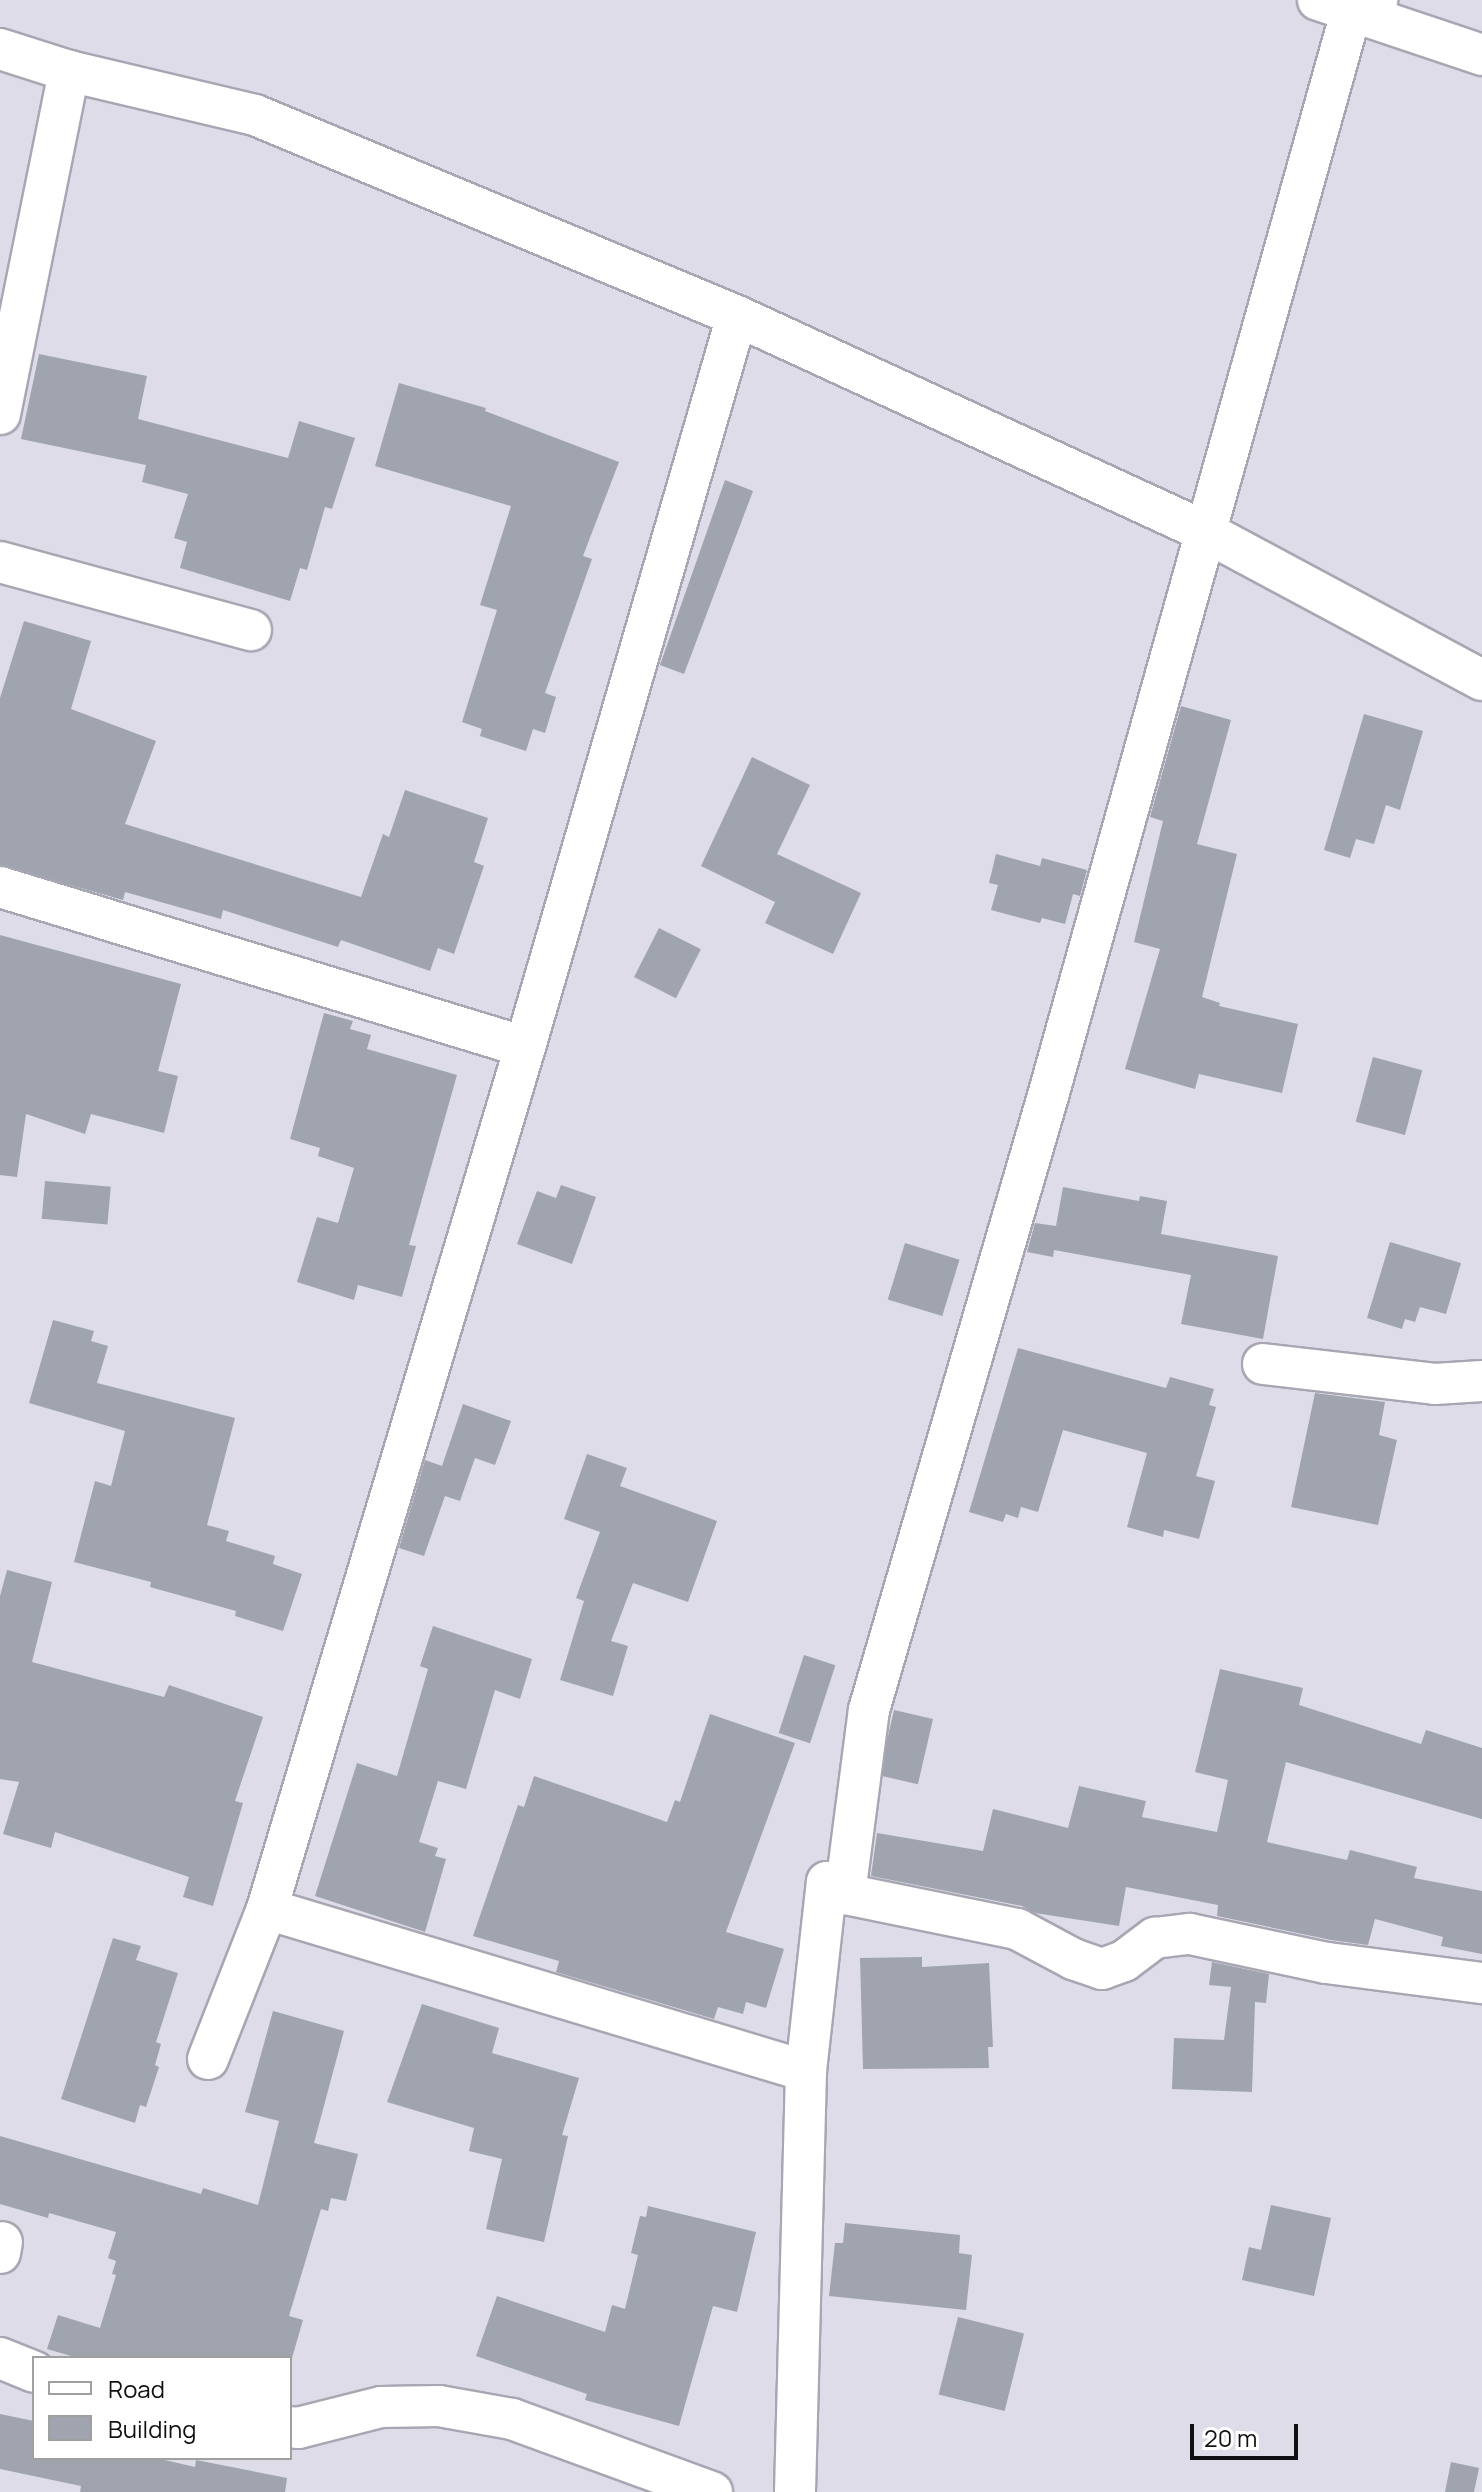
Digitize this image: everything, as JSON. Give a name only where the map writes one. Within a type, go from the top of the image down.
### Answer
[{"type":"street","points":[[845,1894],[869,1710],[1048,1096],[1349,4],[1482,55]]},
{"type":"street","points":[[0,49],[69,71],[255,115],[737,316],[1204,531],[1482,680]]},
{"type":"street","points":[[0,414],[69,71]]},
{"type":"street","points":[[208,2059],[267,1909],[525,1047],[737,316]]},
{"type":"street","points":[[0,562],[251,630]]},
{"type":"street","points":[[0,887],[525,1047]]},
{"type":"street","points":[[1263,1364],[1435,1384],[1482,1381]]},
{"type":"street","points":[[795,2492],[806,2071],[827,1882],[845,1894],[1017,1929],[1073,1959],[1102,1969],[1124,1961],[1155,1938],[1190,1934],[1327,1963],[1482,1983]]},
{"type":"street","points":[[267,1909],[806,2071]]},
{"type":"street","points":[[0,2358],[32,2371]]},
{"type":"street","points":[[292,2427],[381,2407],[439,2406],[512,2419],[712,2492]]},
{"type":"building","points":[[39,354],[147,376],[138,419],[288,458],[299,421],[355,438],[332,509],[325,507],[307,570],[300,568],[290,601],[180,568],[187,542],[174,538],[188,494],[142,482],[146,465],[21,439]]},
{"type":"building","points":[[399,383],[486,408],[485,411],[619,462],[583,556],[592,559],[545,693],[556,697],[545,733],[533,729],[526,751],[480,736],[482,729],[462,722],[497,610],[480,605],[511,506],[375,466]]},
{"type":"building","points":[[725,480],[753,491],[684,674],[660,665]]},
{"type":"building","points":[[24,621],[91,641],[71,709],[156,741],[125,824],[361,897],[383,834],[389,837],[405,790],[488,818],[474,862],[484,866],[454,954],[438,948],[430,971],[341,940],[338,947],[223,910],[221,919],[125,892],[123,900],[0,865],[0,698]]},
{"type":"building","points":[[1181,706],[1231,720],[1197,844],[1237,854],[1202,997],[1220,1003],[1219,1006],[1298,1024],[1282,1093],[1199,1074],[1195,1089],[1125,1069],[1160,949],[1134,942],[1163,821],[1150,817]]},
{"type":"building","points":[[1364,714],[1423,731],[1400,810],[1386,805],[1374,844],[1356,839],[1350,858],[1324,850]]},
{"type":"building","points":[[752,757],[810,785],[777,854],[861,893],[833,954],[765,923],[775,902],[701,866]]},
{"type":"building","points":[[996,854],[1040,866],[1042,858],[1087,870],[1080,896],[1073,894],[1065,924],[1042,918],[1040,923],[991,910],[998,885],[989,883]]},
{"type":"building","points":[[659,928],[701,949],[676,998],[634,977]]},
{"type":"building","points":[[0,935],[181,984],[158,1071],[178,1076],[164,1133],[91,1114],[85,1134],[26,1114],[17,1177],[0,1175]]},
{"type":"building","points":[[324,1013],[353,1021],[350,1029],[371,1035],[367,1049],[457,1075],[409,1245],[416,1246],[402,1297],[358,1285],[354,1300],[297,1282],[317,1217],[338,1223],[354,1168],[318,1156],[320,1148],[290,1139]]},
{"type":"building","points":[[1373,1057],[1422,1070],[1405,1135],[1356,1122]]},
{"type":"building","points":[[45,1181],[111,1187],[107,1225],[42,1219]]},
{"type":"building","points":[[561,1185],[596,1197],[572,1264],[517,1244],[537,1191],[556,1198]]},
{"type":"building","points":[[1063,1187],[1139,1201],[1140,1196],[1167,1201],[1161,1234],[1278,1256],[1263,1339],[1181,1324],[1191,1275],[1054,1250],[1053,1257],[1027,1252],[1035,1223],[1056,1226]]},
{"type":"building","points":[[1390,1242],[1461,1263],[1446,1314],[1420,1307],[1415,1322],[1405,1319],[1402,1329],[1367,1318]]},
{"type":"building","points":[[905,1243],[960,1260],[942,1316],[888,1299]]},
{"type":"building","points":[[53,1320],[94,1331],[91,1341],[108,1346],[97,1383],[235,1418],[207,1525],[229,1531],[226,1541],[275,1556],[273,1564],[302,1574],[283,1631],[235,1616],[236,1611],[150,1587],[151,1582],[74,1562],[95,1481],[111,1486],[125,1431],[29,1403]]},
{"type":"building","points":[[1018,1348],[1166,1388],[1170,1377],[1214,1389],[1209,1405],[1216,1407],[1196,1476],[1215,1481],[1199,1539],[1164,1530],[1163,1537],[1127,1527],[1147,1453],[1063,1430],[1038,1512],[1021,1507],[1018,1518],[1006,1514],[1003,1522],[969,1512]]},
{"type":"building","points":[[1315,1393],[1385,1402],[1379,1435],[1397,1440],[1378,1525],[1291,1507]]},
{"type":"building","points":[[463,1404],[511,1421],[495,1465],[475,1458],[460,1501],[445,1496],[424,1556],[399,1548],[425,1460],[442,1466]]},
{"type":"building","points":[[587,1454],[627,1468],[620,1486],[717,1521],[688,1602],[633,1583],[611,1641],[628,1646],[613,1696],[560,1680],[584,1601],[576,1598],[600,1532],[564,1519]]},
{"type":"building","points":[[7,1570],[52,1582],[32,1662],[164,1697],[169,1685],[263,1717],[235,1801],[243,1803],[213,1906],[183,1897],[189,1877],[55,1832],[51,1848],[3,1834],[19,1782],[0,1779],[0,1596]]},
{"type":"building","points":[[433,1626],[532,1659],[520,1699],[495,1690],[466,1789],[438,1781],[419,1842],[438,1848],[435,1856],[446,1859],[425,1932],[315,1896],[357,1763],[397,1776],[428,1669],[420,1666]]},
{"type":"building","points":[[804,1655],[835,1665],[810,1743],[779,1733]]},
{"type":"building","points":[[1220,1669],[1303,1688],[1299,1705],[1421,1744],[1426,1730],[1482,1748],[1482,1819],[1286,1762],[1267,1842],[1347,1860],[1350,1850],[1417,1867],[1414,1878],[1482,1891],[1482,1954],[1441,1946],[1443,1937],[1375,1919],[1368,1945],[1217,1916],[1218,1905],[1126,1887],[1119,1926],[1035,1913],[1022,1906],[871,1876],[877,1833],[983,1851],[993,1809],[1068,1828],[1079,1786],[1146,1801],[1142,1817],[1217,1832],[1228,1780],[1195,1772]]},
{"type":"building","points":[[894,1710],[933,1719],[918,1784],[879,1775]]},
{"type":"building","points":[[710,1714],[795,1743],[726,1932],[784,1949],[766,2008],[746,2002],[743,2014],[718,2007],[714,2019],[556,1972],[559,1961],[473,1936],[518,1805],[524,1807],[534,1776],[667,1822],[675,1800],[680,1802]]},
{"type":"building","points":[[113,1938],[141,1946],[136,1960],[178,1973],[156,2042],[161,2044],[155,2065],[159,2067],[146,2107],[140,2105],[135,2123],[61,2099]]},
{"type":"building","points":[[922,1957],[922,1967],[989,1963],[993,2047],[988,2047],[989,2068],[863,2069],[860,1958]]},
{"type":"building","points":[[1212,1962],[1269,1974],[1266,2003],[1255,2002],[1252,2092],[1172,2089],[1174,2038],[1224,2040],[1231,1987],[1209,1985]]},
{"type":"building","points":[[422,2004],[499,2028],[492,2053],[579,2078],[562,2135],[568,2136],[544,2242],[486,2229],[502,2159],[469,2151],[474,2128],[387,2102]]},
{"type":"building","points":[[273,2011],[344,2031],[314,2143],[358,2154],[346,2201],[331,2198],[328,2211],[321,2209],[289,2316],[303,2320],[292,2358],[71,2356],[47,2349],[58,2315],[100,2328],[116,2275],[112,2274],[116,2261],[108,2258],[116,2232],[49,2213],[48,2218],[0,2204],[0,2136],[201,2194],[203,2188],[258,2205],[279,2121],[245,2112]]},
{"type":"building","points":[[1271,2205],[1331,2218],[1314,2296],[1242,2280],[1249,2247],[1261,2250]]},
{"type":"building","points":[[648,2206],[756,2232],[737,2312],[713,2306],[679,2426],[585,2400],[587,2394],[476,2356],[497,2296],[605,2332],[612,2305],[625,2309],[638,2255],[631,2253],[640,2216],[646,2217]]},
{"type":"building","points":[[845,2223],[960,2235],[959,2253],[972,2255],[966,2310],[829,2296],[835,2243],[843,2243]]},
{"type":"building","points":[[958,2317],[1024,2333],[1005,2411],[939,2395]]},
{"type":"building","points":[[0,2414],[32,2421],[32,2460],[165,2460],[195,2467],[196,2460],[287,2478],[285,2492],[80,2492],[81,2486],[0,2469]]},
{"type":"building","points":[[1451,2462],[1479,2468],[1474,2492],[1445,2492]]}]
